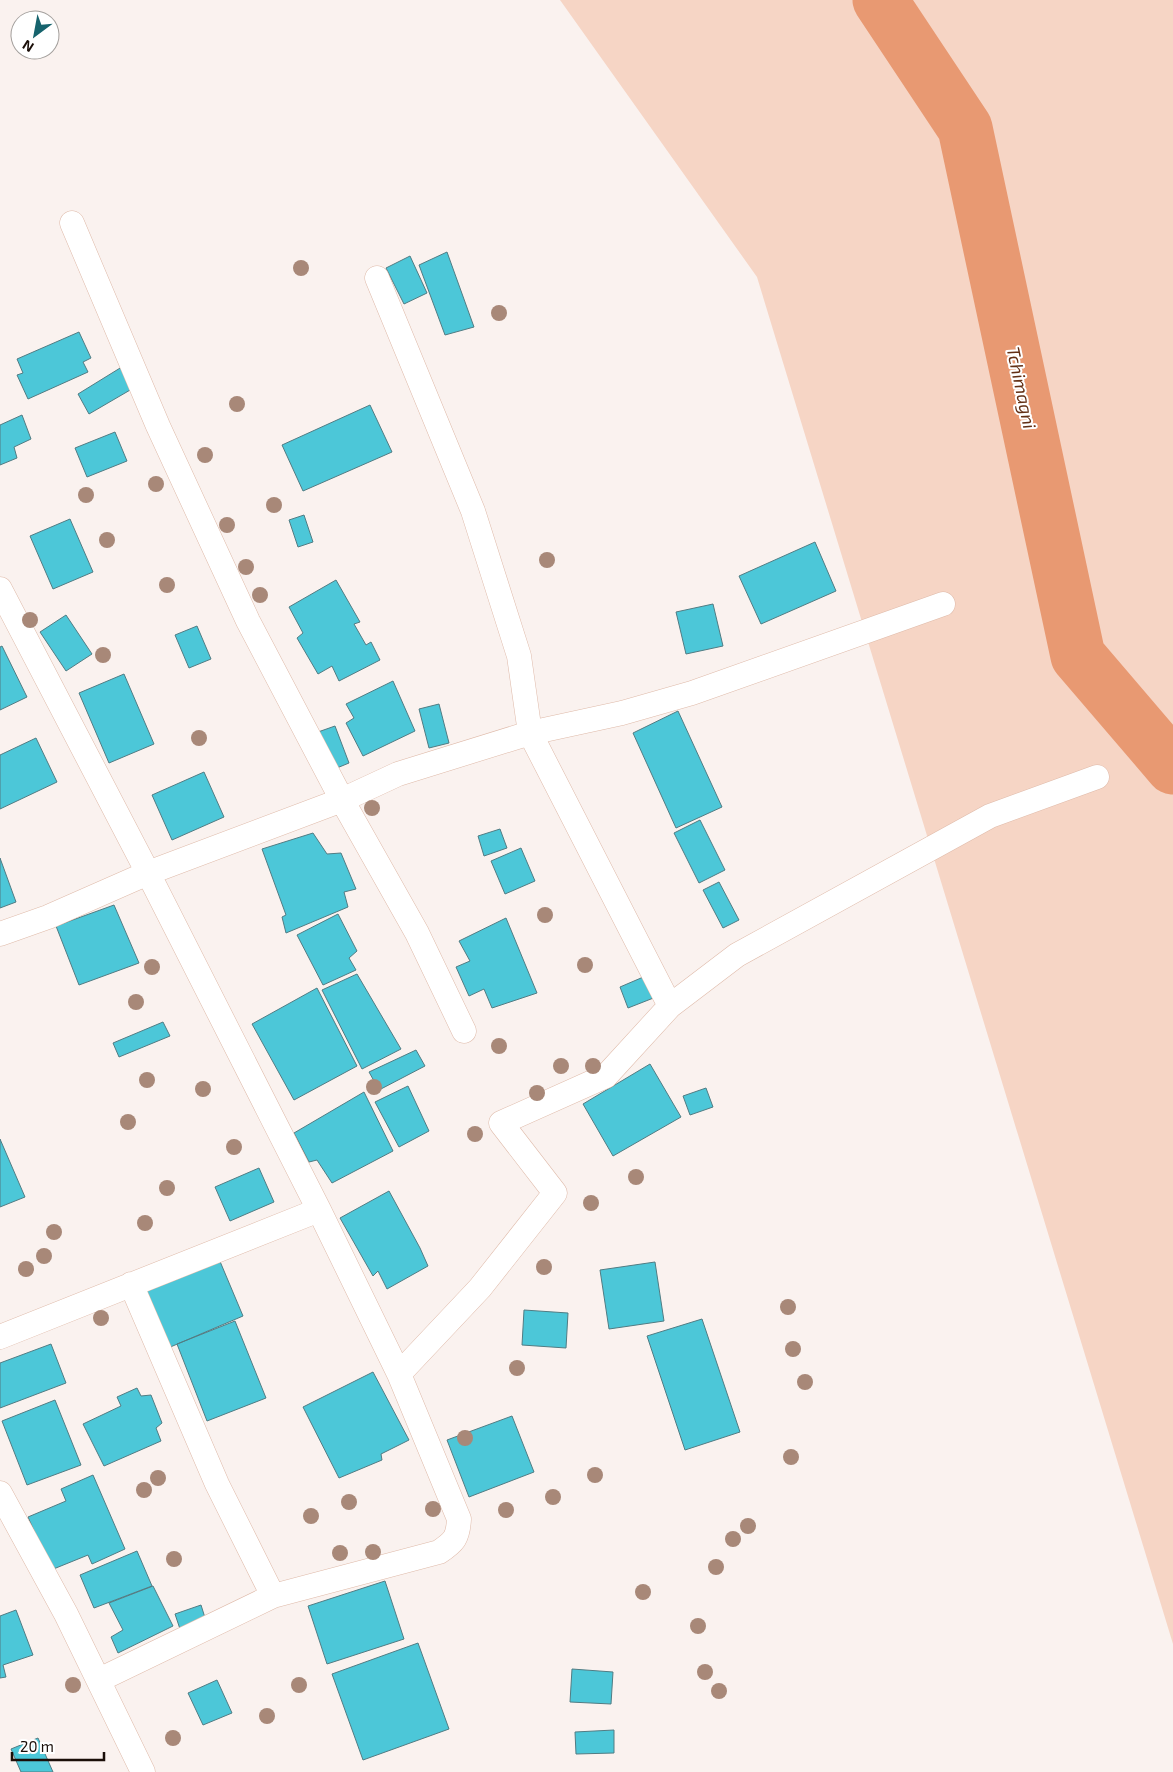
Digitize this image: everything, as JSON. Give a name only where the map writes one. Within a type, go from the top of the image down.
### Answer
[{"type":"street","points":[[72,223],[158,426],[248,621],[342,800],[417,933],[464,1031]]},
{"type":"street","points":[[378,278],[473,511],[519,656],[530,733],[670,1006]]},
{"type":"street","points":[[0,589],[148,873],[319,1210],[399,1374],[459,1519],[458,1533],[452,1543],[439,1552],[273,1596],[99,1680]]},
{"type":"street","points":[[0,934],[48,917],[148,873],[342,800],[398,774],[530,733],[622,713],[692,693],[943,604]]},
{"type":"street","points":[[399,1374],[480,1288],[555,1193],[501,1123],[606,1076],[670,1006],[737,954],[990,816],[1097,777]]},
{"type":"street","points":[[0,1337],[319,1210]]},
{"type":"street","points":[[130,1284],[217,1484],[273,1596]]},
{"type":"street","points":[[0,1494],[66,1614],[143,1772]]},
{"type":"shaded area","points":[[560,0],[1173,0],[1173,1644],[757,277]]},
{"type":"building","points":[[447,252],[474,327],[445,335],[419,265]]},
{"type":"building","points":[[410,256],[427,293],[404,304],[386,268]]},
{"type":"building","points":[[79,332],[91,358],[83,362],[88,372],[28,399],[17,375],[23,373],[17,359]]},
{"type":"building","points":[[125,365],[137,386],[89,414],[78,394]]},
{"type":"building","points":[[370,405],[392,452],[303,491],[282,445]]},
{"type":"building","points":[[22,415],[31,439],[14,447],[17,458],[0,465],[0,425]]},
{"type":"building","points":[[115,432],[127,461],[87,477],[75,448]]},
{"type":"building","points":[[304,515],[313,542],[298,547],[289,520]]},
{"type":"building","points":[[70,519],[93,572],[53,589],[30,536]]},
{"type":"building","points":[[815,542],[836,591],[761,624],[739,576]]},
{"type":"building","points":[[336,580],[360,622],[354,624],[366,645],[371,642],[380,660],[339,681],[332,666],[318,674],[297,638],[303,633],[289,607]]},
{"type":"building","points":[[713,604],[723,646],[686,654],[676,612]]},
{"type":"building","points":[[66,615],[92,654],[66,671],[40,632]]},
{"type":"building","points":[[197,626],[211,659],[189,668],[175,635]]},
{"type":"building","points":[[2,646],[27,697],[0,710],[0,647]]},
{"type":"building","points":[[124,674],[154,744],[109,763],[79,693]]},
{"type":"building","points":[[393,681],[415,731],[363,756],[346,723],[354,718],[346,704]]},
{"type":"building","points":[[439,704],[449,743],[429,748],[419,709]]},
{"type":"building","points":[[678,711],[722,807],[676,828],[633,733]]},
{"type":"building","points":[[335,726],[349,763],[332,770],[318,732]]},
{"type":"building","points":[[36,738],[57,782],[0,809],[0,755]]},
{"type":"building","points":[[204,772],[224,817],[172,840],[152,795]]},
{"type":"building","points":[[700,820],[725,870],[699,883],[674,833]]},
{"type":"building","points":[[500,829],[507,848],[484,856],[478,836]]},
{"type":"building","points":[[313,833],[327,854],[341,853],[356,889],[344,892],[348,907],[286,933],[282,917],[286,915],[262,849]]},
{"type":"building","points":[[521,848],[535,881],[505,894],[491,861]]},
{"type":"building","points":[[0,858],[16,902],[0,908]]},
{"type":"building","points":[[719,882],[739,920],[723,928],[703,890]]},
{"type":"building","points":[[114,905],[139,963],[79,985],[56,926]]},
{"type":"building","points":[[338,914],[357,951],[349,958],[356,970],[323,985],[297,935]]},
{"type":"building","points":[[506,918],[537,993],[492,1008],[484,989],[469,996],[456,967],[470,961],[459,941]]},
{"type":"building","points":[[357,974],[401,1049],[362,1069],[322,990]]},
{"type":"building","points":[[648,975],[656,997],[628,1008],[620,987]]},
{"type":"building","points":[[317,988],[357,1066],[294,1100],[252,1024]]},
{"type":"building","points":[[163,1022],[170,1036],[119,1057],[113,1043]]},
{"type":"building","points":[[416,1050],[425,1066],[379,1090],[369,1072]]},
{"type":"building","points":[[650,1064],[681,1117],[613,1156],[583,1104]]},
{"type":"building","points":[[408,1086],[429,1131],[399,1147],[375,1102]]},
{"type":"building","points":[[706,1088],[713,1107],[690,1115],[683,1096]]},
{"type":"building","points":[[364,1092],[393,1151],[332,1183],[317,1160],[309,1162],[294,1133]]},
{"type":"building","points":[[0,1139],[25,1197],[0,1207]]},
{"type":"building","points":[[259,1168],[274,1202],[230,1221],[215,1187]]},
{"type":"building","points":[[389,1191],[428,1266],[387,1289],[378,1271],[373,1276],[340,1218]]},
{"type":"building","points":[[219,1259],[243,1316],[168,1348],[144,1290]]},
{"type":"building","points":[[655,1262],[664,1321],[609,1329],[600,1270]]},
{"type":"building","points":[[524,1310],[568,1313],[566,1348],[522,1345]]},
{"type":"building","points":[[702,1319],[740,1432],[685,1450],[647,1336]]},
{"type":"building","points":[[235,1321],[266,1398],[207,1421],[177,1344]]},
{"type":"building","points":[[51,1344],[66,1383],[0,1408],[0,1363]]},
{"type":"building","points":[[373,1372],[409,1440],[381,1454],[382,1460],[339,1478],[303,1407]]},
{"type":"building","points":[[137,1388],[141,1396],[151,1395],[162,1423],[156,1428],[161,1441],[104,1466],[83,1424],[121,1406],[117,1397]]},
{"type":"building","points":[[55,1400],[81,1465],[27,1485],[2,1421]]},
{"type":"building","points":[[512,1416],[534,1472],[469,1497],[447,1440]]},
{"type":"building","points":[[93,1475],[125,1549],[92,1564],[88,1555],[51,1570],[28,1517],[66,1501],[61,1489]]},
{"type":"building","points":[[137,1551],[152,1586],[94,1608],[80,1575]]},
{"type":"building","points":[[385,1581],[404,1639],[327,1664],[308,1606]]},
{"type":"building","points":[[153,1586],[173,1626],[118,1653],[111,1637],[123,1630],[109,1603]]},
{"type":"building","points":[[201,1605],[206,1621],[180,1629],[175,1614]]},
{"type":"building","points":[[16,1610],[33,1655],[3,1665],[6,1677],[0,1678],[0,1616]]},
{"type":"building","points":[[418,1643],[449,1729],[363,1760],[332,1674]]},
{"type":"building","points":[[572,1669],[613,1672],[611,1704],[570,1702]]},
{"type":"building","points":[[217,1680],[232,1713],[203,1725],[188,1693]]},
{"type":"building","points":[[614,1730],[614,1753],[576,1754],[575,1732]]},
{"type":"building","points":[[38,1738],[53,1772],[21,1772],[11,1749]]},
{"type":"waterway","name":"Tchimagni","points":[[880,0],[965,128],[1078,656],[1173,767]]}]
